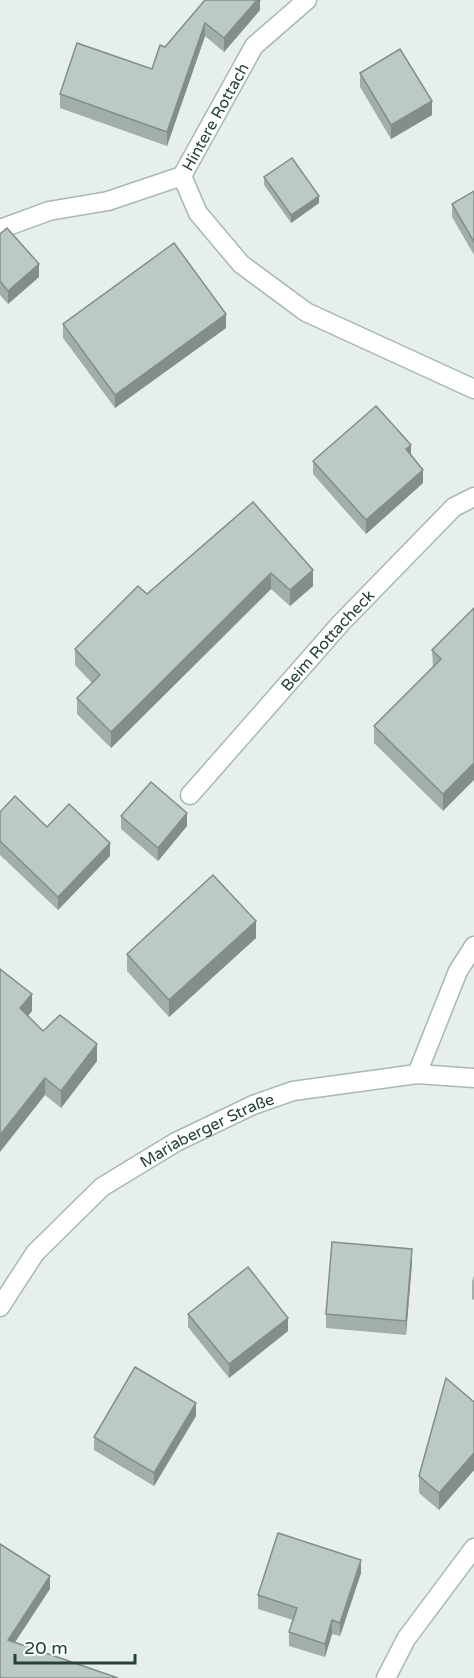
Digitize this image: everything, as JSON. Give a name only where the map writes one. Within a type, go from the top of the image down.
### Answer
[{"type":"street","name":"Hintere Rottach","points":[[0,229],[49,211],[108,201],[182,176],[254,46],[308,0]]},
{"type":"street","points":[[182,176],[198,213],[241,264],[306,312],[474,389]]},
{"type":"street","name":"Beim Rottacheck","points":[[190,795],[341,623],[454,507],[474,497]]},
{"type":"street","points":[[417,1074],[458,971],[474,946]]},
{"type":"street","name":"Mariaberger Straße","points":[[0,1307],[35,1253],[102,1187],[176,1142],[253,1105],[293,1091],[417,1074],[474,1078]]},
{"type":"street","points":[[386,1678],[406,1639],[474,1548]]},
{"type":"building","points":[[205,0],[257,0],[224,38],[205,23],[167,132],[60,94],[77,43],[152,69],[160,45],[165,47]]},
{"type":"building","points":[[400,49],[432,101],[391,125],[360,73]]},
{"type":"building","points":[[292,158],[319,196],[291,215],[264,177]]},
{"type":"building","points":[[474,191],[474,242],[452,204]]},
{"type":"building","points":[[7,228],[39,264],[8,291],[0,281],[0,234]]},
{"type":"building","points":[[174,243],[226,314],[115,395],[63,324]]},
{"type":"building","points":[[376,406],[411,445],[406,449],[423,470],[366,520],[313,461]]},
{"type":"building","points":[[253,502],[313,570],[290,590],[271,573],[111,732],[77,698],[100,675],[75,649],[138,586],[147,594]]},
{"type":"building","points":[[474,608],[474,763],[443,794],[374,726],[441,659],[432,650]]},
{"type":"building","points":[[151,782],[187,813],[158,848],[121,816]]},
{"type":"building","points":[[15,796],[47,827],[69,804],[110,843],[58,897],[0,841],[0,812]]},
{"type":"building","points":[[213,875],[256,921],[169,1000],[127,954]]},
{"type":"building","points":[[0,969],[32,994],[20,1008],[43,1031],[60,1015],[97,1044],[61,1091],[45,1078],[0,1135]]},
{"type":"building","points":[[332,1242],[412,1249],[406,1321],[326,1314]]},
{"type":"building","points":[[248,1267],[288,1318],[229,1364],[188,1314]]},
{"type":"building","points":[[135,1367],[196,1403],[154,1473],[94,1437]]},
{"type":"building","points":[[446,1378],[474,1402],[474,1453],[439,1493],[419,1476]]},
{"type":"building","points":[[278,1533],[361,1560],[340,1623],[332,1620],[325,1644],[289,1632],[297,1608],[258,1595]]},
{"type":"building","points":[[0,1544],[50,1576],[8,1640],[118,1678],[0,1678]]}]
